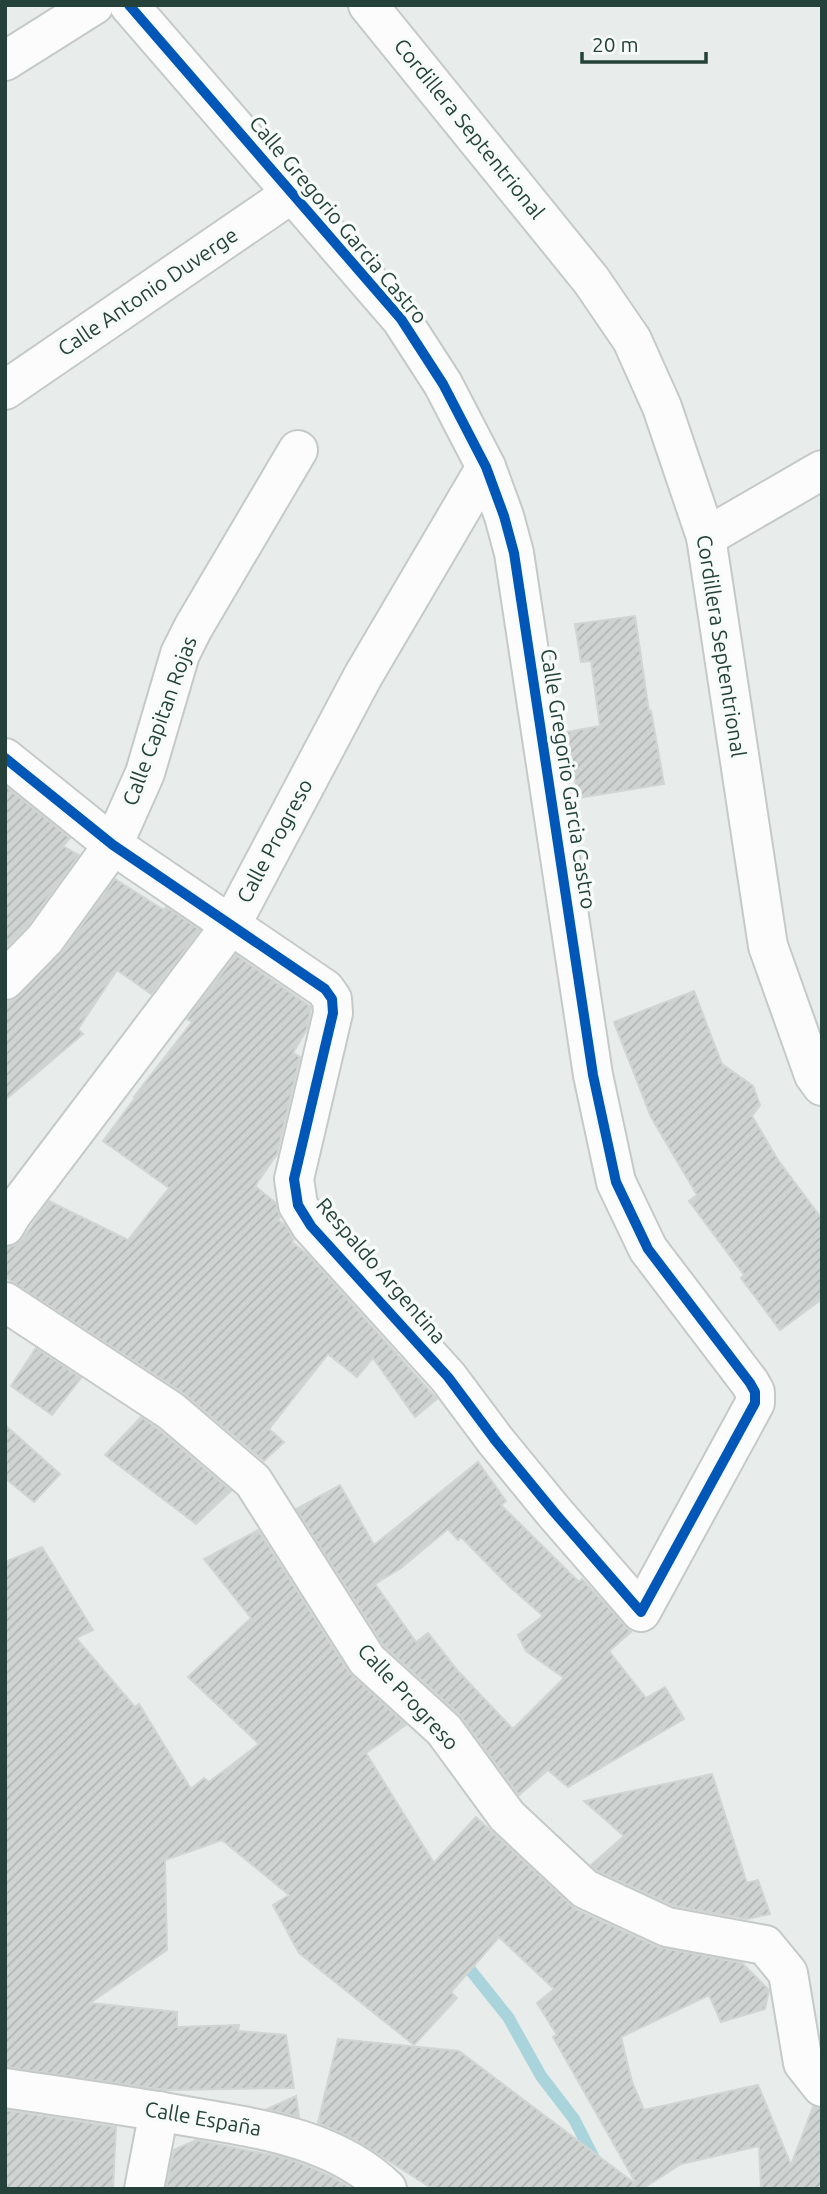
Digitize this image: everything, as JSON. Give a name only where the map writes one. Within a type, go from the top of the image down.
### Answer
[{"type":"street","points":[[5,61],[94,5]]},
{"type":"street","name":"Calle Gregorio Garcia Castro","points":[[129,5],[401,320],[443,384],[486,467],[504,516],[514,553],[593,1075],[616,1182],[648,1249],[755,1392],[755,1403],[641,1612]]},
{"type":"street","name":"Cordillera Septentrional","points":[[368,5],[591,280],[632,340],[662,407],[706,537],[768,946],[814,1075],[822,1086]]},
{"type":"street","name":"Calle Antonio Duverge","points":[[5,390],[291,194]]},
{"type":"street","name":"Calle Capitan Rojas","points":[[5,980],[46,939],[113,845],[145,773],[180,654],[298,450]]},
{"type":"street","name":"Calle Progreso","points":[[5,1226],[231,925],[363,676],[486,467]]},
{"type":"street","points":[[706,537],[822,470]]},
{"type":"street","name":"Respaldo Argentina","points":[[5,758],[113,845],[325,989],[332,999],[332,1013],[294,1179],[298,1205],[311,1226],[448,1377],[554,1512],[641,1612]]},
{"type":"street","name":"Calle Progreso","points":[[5,1302],[171,1411],[253,1481],[367,1660],[444,1730],[507,1816],[585,1889],[667,1927],[765,1945],[788,1973],[803,2063],[822,2087]]},
{"type":"street","name":"Calle España","points":[[5,2088],[282,2133],[346,2158],[375,2177],[387,2189]]},
{"type":"street","points":[[144,2189],[159,2111]]},
{"type":"building","points":[[635,616],[649,712],[651,711],[664,784],[578,798],[567,732],[600,726],[591,661],[581,662],[575,624]]},
{"type":"building","points":[[5,786],[70,838],[63,846],[79,855],[28,925],[5,948]]},
{"type":"building","points":[[115,879],[164,910],[166,907],[200,930],[151,994],[117,970],[78,1029],[83,1034],[5,1100],[5,1001],[12,1001],[21,995],[61,954]]},
{"type":"building","points":[[236,955],[311,1007],[307,1029],[293,1053],[300,1057],[277,1154],[255,1186],[276,1203],[280,1217],[278,1220],[285,1225],[294,1239],[292,1242],[307,1254],[437,1399],[415,1417],[373,1358],[357,1377],[328,1354],[269,1429],[284,1442],[264,1461],[183,1393],[6,1277],[5,1263],[5,1248],[15,1245],[23,1238],[49,1201],[128,1240],[169,1188],[103,1141],[192,1022],[187,1019]]},
{"type":"building","points":[[694,991],[722,1064],[753,1086],[760,1105],[752,1116],[778,1160],[822,1219],[822,1299],[780,1330],[741,1278],[744,1275],[689,1201],[697,1195],[651,1117],[614,1022]]},
{"type":"building","points":[[36,1348],[81,1378],[52,1415],[11,1386]]},
{"type":"building","points":[[141,1417],[231,1491],[196,1524],[105,1455]]},
{"type":"building","points":[[5,1425],[60,1474],[34,1502],[5,1478]]},
{"type":"building","points":[[478,1462],[506,1501],[501,1505],[579,1582],[582,1579],[631,1632],[609,1651],[646,1698],[665,1687],[684,1719],[568,1787],[548,1770],[519,1795],[459,1714],[384,1646],[296,1509],[340,1485],[374,1545]],"holes":[[[448,1529],[458,1540],[461,1537],[543,1616],[518,1635],[526,1651],[564,1678],[513,1729],[458,1671],[428,1633],[416,1642],[375,1584],[401,1568]]]},
{"type":"building","points":[[258,1530],[349,1672],[406,1725],[366,1753],[434,1863],[476,1817],[575,1909],[658,1947],[742,1963],[769,1990],[765,2009],[721,2022],[709,1995],[621,2037],[632,2082],[644,2110],[758,2085],[791,2165],[813,2107],[822,2108],[822,2189],[761,2189],[759,2146],[681,2164],[642,2189],[433,2189],[354,2139],[318,2123],[338,2039],[459,2051],[637,2185],[553,2037],[557,2035],[537,2003],[554,1989],[499,1937],[451,1992],[457,1998],[414,2045],[299,1953],[273,1905],[289,1895],[222,1840],[165,1860],[167,1950],[90,2003],[177,2012],[177,2027],[239,2025],[238,2031],[286,2035],[294,2088],[165,2090],[5,2067],[5,1562],[42,1547],[93,1630],[76,1638],[135,1707],[139,1704],[191,1789],[204,1778],[209,1782],[259,1744],[188,1677],[251,1618],[204,1559]]},
{"type":"building","points":[[712,1774],[747,1883],[758,1880],[770,1914],[747,1919],[674,1906],[597,1871],[591,1865],[624,1836],[584,1801]]},
{"type":"building","points":[[296,2096],[299,2117],[267,2109]]},
{"type":"building","points":[[5,2110],[116,2127],[113,2189],[5,2189]]},
{"type":"building","points":[[196,2140],[286,2158],[307,2166],[307,2169],[308,2166],[332,2177],[352,2189],[166,2189],[174,2150]]},
{"type":"waterway","points":[[460,1957],[508,2017],[541,2076],[574,2119],[596,2162]]},
{"type":"cycle path","points":[[5,758],[113,845],[325,989],[332,999],[333,1013],[294,1179],[298,1205],[311,1226],[448,1377],[554,1512],[641,1612],[755,1403],[755,1392],[648,1249],[616,1182],[593,1075],[514,553],[504,516],[486,467],[443,384],[401,319],[129,5]]}]
